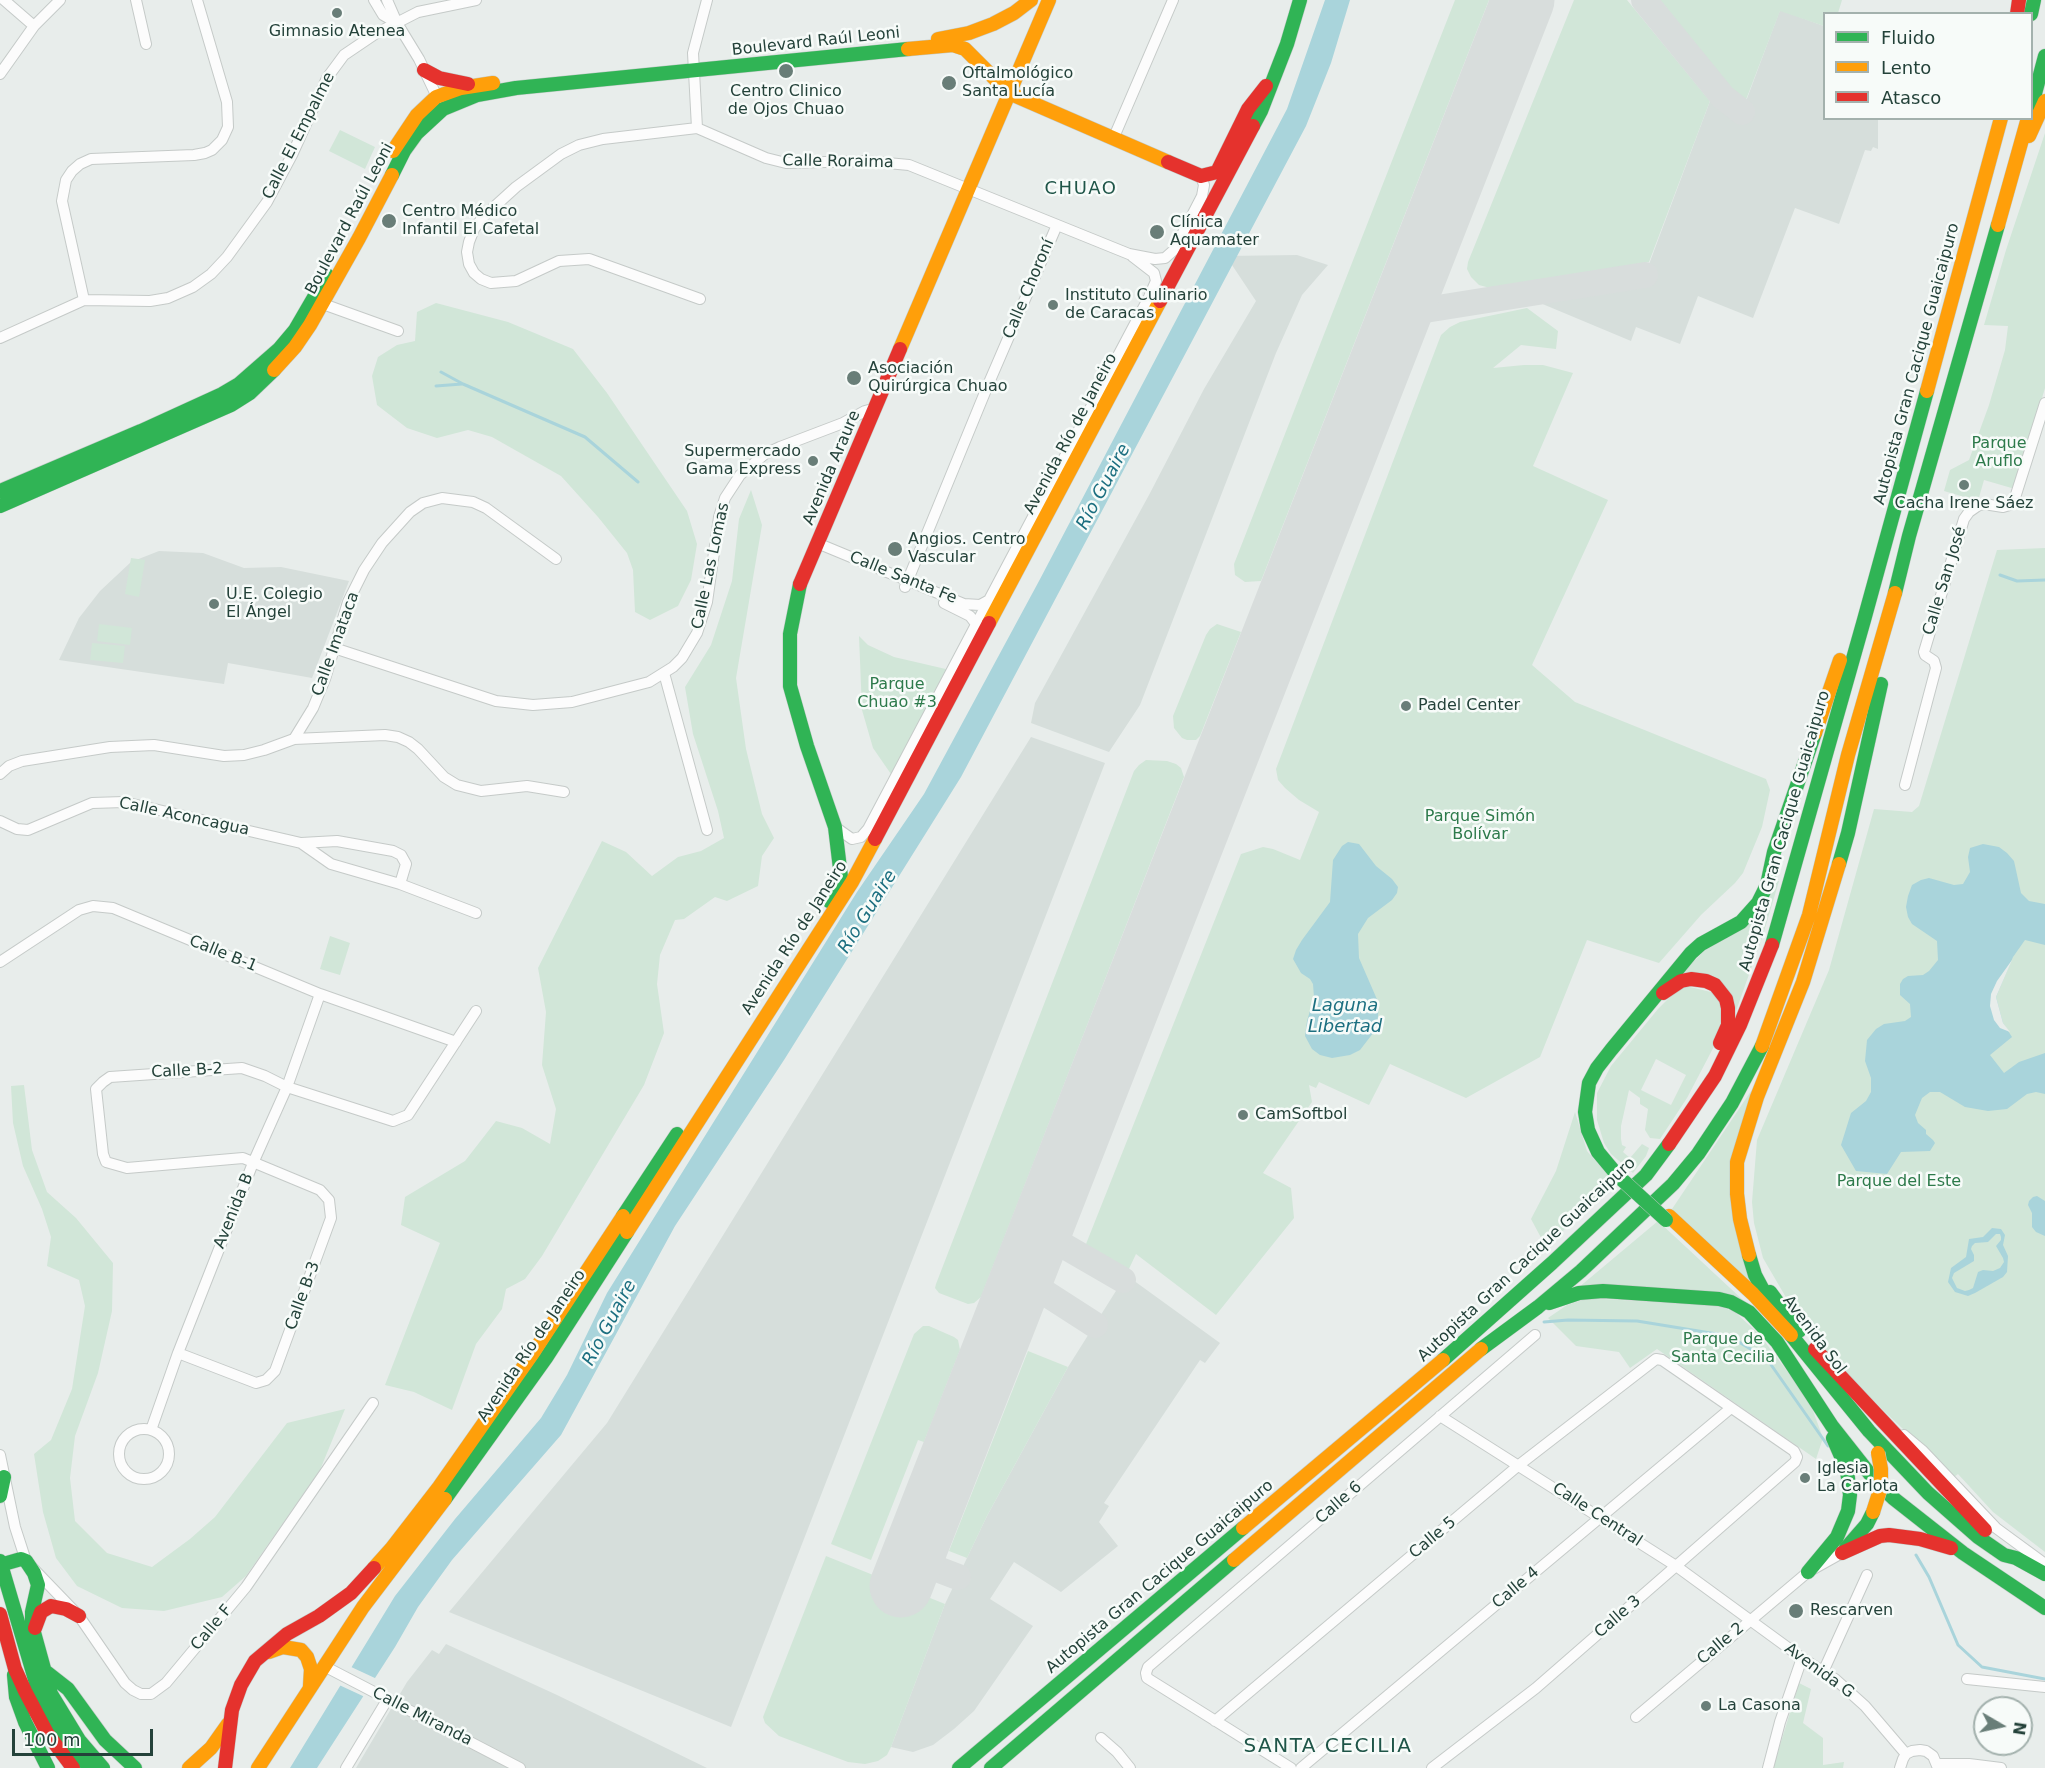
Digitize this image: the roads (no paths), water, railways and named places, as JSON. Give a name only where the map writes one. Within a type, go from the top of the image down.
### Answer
[{"type":"main road","name":"Boulevard Raúl Leoni","points":[[0,491],[222,394],[255,372],[295,330],[352,229],[394,147],[417,115],[440,103],[502,90],[694,65],[936,39],[969,33],[993,24],[1014,13],[1031,0]]},
{"type":"main road","name":"Avenida Araure","points":[[834,827],[792,696],[789,675],[793,610],[798,590],[1048,0]]},
{"type":"main road","name":"Avenida Río de Janeiro","points":[[258,1768],[374,1592],[469,1467],[583,1303],[685,1139],[852,882],[1261,111],[1287,44],[1300,0]]},
{"type":"main road","name":"Boulevard Raúl Leoni","points":[[0,506],[231,405],[267,378],[305,333],[323,304],[404,151],[451,90],[474,85],[694,65],[953,45],[974,56],[1009,93]]},
{"type":"main road","points":[[2033,98],[2045,56]]},
{"type":"main road","points":[[424,70],[439,78],[474,85]]},
{"type":"main road","name":"Avenida Río de Janeiro","points":[[1201,176],[1217,172],[1248,109],[1275,74]]},
{"type":"main road","points":[[1009,93],[1201,176]]},
{"type":"main road","points":[[2014,169],[2045,101]]},
{"type":"main road","name":"Autopista Gran Cacique Guaicaipuro","points":[[959,1768],[1468,1340],[1628,1194],[1646,1175],[1680,1130],[1715,1076],[1731,1046],[1772,944],[1864,620],[2000,120]]},
{"type":"main road","name":"Autopista Gran Cacique Guaicaipuro","points":[[991,1768],[1489,1342],[1581,1271],[1673,1184],[1698,1154],[1732,1103],[1765,1041],[1809,915],[1848,755],[1886,628],[1909,536],[2027,120]]},
{"type":"main road","points":[[1106,379],[1138,342]]},
{"type":"main road","points":[[1777,1342],[1770,1326],[1749,1301],[1598,1152],[1588,1130],[1585,1112],[1589,1083],[1597,1068],[1691,953],[1701,944],[1741,922],[1758,903],[1767,885],[1784,820],[1848,639],[1864,620]]},
{"type":"main road","points":[[1749,1255],[1740,1219],[1737,1162],[1757,1097],[1803,982],[1848,834],[1885,668],[1886,628]]},
{"type":"main road","points":[[932,734],[949,678]]},
{"type":"main road","name":"Avenida Río de Janeiro","points":[[225,1768],[230,1722],[241,1685],[255,1661],[288,1634],[333,1607],[351,1593],[366,1579],[433,1495],[533,1353],[838,887],[841,868],[834,827]]},
{"type":"main road","points":[[1621,1174],[1605,1154],[1595,1135],[1590,1113],[1594,1083],[1607,1061],[1663,994],[1681,981],[1698,980],[1715,985],[1726,999],[1728,1025],[1692,1099],[1680,1130]]},
{"type":"main road","points":[[1667,1218],[1753,1294],[1791,1335]]},
{"type":"main road","name":"Avenida Sol","points":[[1749,1255],[1762,1291],[1789,1326],[1791,1335],[1891,1456],[1947,1511],[2004,1555],[2016,1558],[2045,1574]]},
{"type":"main road","name":"Avenida Sol","points":[[1749,1255],[1772,1294],[1797,1329],[1972,1518],[2009,1549],[2016,1558]]},
{"type":"main road","points":[[1538,1306],[1570,1295],[1603,1291],[1719,1299],[1731,1302],[1749,1312],[1777,1342]]},
{"type":"main road","name":"Avenida Sol","points":[[1777,1342],[1832,1426],[1877,1484],[1963,1553],[2045,1608]]},
{"type":"main road","points":[[1808,1572],[1837,1537],[1848,1511],[1850,1495],[1847,1470],[1833,1441],[1832,1426]]},
{"type":"main road","points":[[1842,1553],[1867,1524],[1881,1486],[1878,1453],[1869,1431]]},
{"type":"main road","points":[[0,1496],[4,1477]]},
{"type":"main road","points":[[1842,1553],[1880,1536],[1889,1535],[1920,1539],[1963,1553]]},
{"type":"main road","points":[[0,1565],[16,1560],[26,1561],[38,1584],[32,1612],[34,1634],[51,1694],[65,1720],[103,1768]]},
{"type":"main road","points":[[0,1561],[36,1683],[49,1714],[73,1750],[90,1768]]},
{"type":"main road","points":[[34,1634],[38,1617],[44,1608],[57,1607],[79,1616]]},
{"type":"main road","points":[[0,1614],[15,1669],[39,1720],[73,1768]]},
{"type":"main road","points":[[263,1654],[284,1647],[296,1648],[324,1666]]},
{"type":"main road","points":[[301,1650],[307,1657],[311,1669],[309,1689]]},
{"type":"main road","points":[[15,1669],[13,1683],[15,1697],[32,1739],[48,1768]]},
{"type":"main road","points":[[45,1671],[68,1689],[105,1740],[135,1768]]},
{"type":"main road","points":[[189,1768],[211,1748],[230,1722]]},
{"type":"street","points":[[4,0],[34,26]]},
{"type":"street","points":[[0,74],[34,26],[60,0]]},
{"type":"street","points":[[136,0],[146,44]]},
{"type":"street","points":[[0,338],[84,300],[62,201],[66,180],[72,171],[91,159],[205,153],[212,150],[222,140],[230,120],[227,102],[197,0]]},
{"type":"street","points":[[374,0],[383,15],[397,23]]},
{"type":"street","points":[[387,0],[440,103]]},
{"type":"street","name":"Calle El Empalme","points":[[84,300],[133,302],[168,298],[193,287],[211,274],[247,231],[267,202],[292,155],[327,78],[344,55],[375,34],[417,12],[476,0]]},
{"type":"street","points":[[700,299],[589,258],[559,261],[516,281],[491,283],[474,273],[469,264],[467,252],[474,229],[483,217],[516,187],[561,154],[579,145],[603,139],[697,128],[693,52],[707,0]]},
{"type":"street","points":[[1114,137],[1173,0]]},
{"type":"street","name":"Calle Roraima","points":[[697,128],[766,158],[786,163],[867,161],[902,163],[918,167],[1129,254],[1160,259],[1172,253],[1202,196],[1204,184],[1201,176]]},
{"type":"street","name":"Calle Choroní","points":[[907,584],[988,385],[1057,225]]},
{"type":"street","name":"Avenida Río de Janeiro","points":[[834,827],[852,839],[865,834],[1154,287],[1156,280],[1154,273],[1129,254]]},
{"type":"street","points":[[323,304],[398,331]]},
{"type":"street","name":"Calle San José","points":[[1905,785],[1936,668],[1934,661],[1925,655],[1924,651],[1964,519],[1979,505],[2003,507],[2013,504],[2045,403]]},
{"type":"street","name":"Calle Las Lomas","points":[[334,648],[496,701],[533,705],[572,702],[649,682],[682,658],[697,633],[707,602],[720,516],[725,498],[740,475],[765,454],[876,408]]},
{"type":"street","points":[[843,423],[856,430],[861,443]]},
{"type":"street","name":"Calle Imataca","points":[[294,739],[313,708],[325,679],[348,602],[364,570],[382,543],[410,512],[423,503],[442,498],[473,502],[486,508],[556,558]]},
{"type":"street","name":"Calle Santa Fe","points":[[816,546],[907,584],[961,610],[976,624]]},
{"type":"street","name":"Calle Santa Fe","points":[[907,584],[964,604],[980,605],[988,600]]},
{"type":"street","points":[[664,673],[707,830]]},
{"type":"street","points":[[0,774],[9,766],[29,759],[110,747],[154,745],[224,756],[244,755],[294,739],[369,736],[398,737],[418,749],[444,777],[457,785],[481,790],[527,786],[564,792]]},
{"type":"street","name":"Calle Aconcagua","points":[[0,821],[17,829],[28,830],[93,803],[114,801],[301,843],[337,841],[398,852],[405,859],[406,864],[400,884]]},
{"type":"street","name":"Calle Aconcagua","points":[[301,843],[331,864],[400,884],[476,913]]},
{"type":"street","name":"Calle B-1","points":[[0,962],[79,910],[93,906],[112,908],[320,993],[456,1042]]},
{"type":"street","name":"Avenida B","points":[[151,1430],[178,1353],[253,1163],[287,1087],[320,993]]},
{"type":"street","name":"Calle B-2","points":[[253,1163],[243,1158],[228,1158],[127,1168],[106,1162],[103,1154],[96,1089],[110,1077],[242,1068],[287,1087],[393,1121],[408,1115],[476,1011]]},
{"type":"street","name":"Calle B-3","points":[[178,1353],[256,1383],[266,1380],[275,1371],[331,1218],[330,1200],[320,1190],[253,1163]]},
{"type":"street","name":"Calle 6","points":[[1215,1721],[1148,1678],[1146,1673],[1148,1667],[1534,1335]]},
{"type":"street","name":"Calle 5","points":[[1215,1721],[1519,1465],[1656,1359],[1662,1360],[1731,1408]]},
{"type":"street","name":"Calle F","points":[[26,1561],[79,1616],[125,1683],[141,1694],[152,1694],[159,1689],[246,1587],[373,1403]]},
{"type":"street","name":"Calle 3","points":[[1432,1768],[1536,1688],[1795,1462],[1797,1457],[1794,1451],[1731,1408]]},
{"type":"street","name":"Calle 4","points":[[1301,1768],[1731,1408]]},
{"type":"street","name":"Avenida Sol","points":[[1873,1413],[1902,1432],[1922,1450],[1995,1528],[2045,1564]]},
{"type":"street","name":"Calle Central","points":[[1440,1416],[1676,1566],[1750,1619]]},
{"type":"street","points":[[151,1430],[161,1435],[166,1441],[169,1458],[161,1473],[153,1478],[141,1479],[131,1476],[123,1467],[119,1452],[126,1437],[133,1431],[151,1430]]},
{"type":"street","points":[[0,1455],[18,1536],[26,1561]]},
{"type":"street","points":[[1808,1572],[1842,1553]]},
{"type":"street","name":"Calle 2","points":[[1636,1717],[1808,1572]]},
{"type":"street","points":[[1823,1672],[1867,1575]]},
{"type":"street","name":"Avenida G","points":[[1750,1619],[1802,1658],[1835,1679],[1865,1706],[1906,1754]]},
{"type":"street","points":[[1768,1768],[1780,1722],[1802,1658]]},
{"type":"street","name":"Calle Miranda","points":[[324,1666],[519,1768]]},
{"type":"street","points":[[1967,1679],[2045,1688]]},
{"type":"street","points":[[346,1768],[385,1699]]},
{"type":"street","points":[[1215,1721],[1291,1768]]},
{"type":"street","points":[[1101,1738],[1130,1768]]},
{"type":"street","points":[[1900,1768],[1906,1754],[1912,1750],[1926,1751],[1933,1756],[1938,1766],[1969,1764],[2001,1768]]},
{"type":"water","name":"Río Guaire","points":[[1325,0],[1350,0],[1331,63],[1306,126],[961,777],[784,1060],[675,1226],[561,1435],[452,1560],[418,1607],[317,1768],[290,1768],[395,1596],[455,1519],[541,1418],[567,1375],[607,1293],[857,892],[924,794],[1039,581],[1287,109]]},
{"type":"water","name":"Laguna Libertad","points":[[1348,842],[1359,844],[1376,866],[1398,887],[1392,900],[1368,918],[1358,934],[1359,958],[1379,1004],[1377,1028],[1360,1050],[1350,1055],[1332,1058],[1320,1055],[1312,1049],[1305,1036],[1314,997],[1313,984],[1301,973],[1293,959],[1302,940],[1330,902],[1333,860],[1342,846]]},
{"type":"water","points":[[1983,844],[1999,847],[2007,853],[2014,861],[2021,893],[2029,901],[2045,904],[2045,945],[2025,940],[2013,957],[1996,997],[2003,1023],[2012,1037],[1990,1055],[2004,1073],[2019,1062],[2045,1053],[2045,1094],[2036,1092],[2027,1094],[2007,1109],[1988,1111],[1965,1107],[1940,1092],[1930,1092],[1922,1098],[1915,1115],[1918,1123],[1935,1143],[1930,1151],[1901,1152],[1887,1174],[1856,1171],[1841,1145],[1851,1113],[1866,1101],[1871,1092],[1871,1078],[1865,1061],[1867,1040],[1876,1029],[1884,1024],[1905,1021],[1911,1017],[1910,1004],[1900,995],[1900,984],[1908,976],[1923,975],[1938,960],[1937,941],[1912,924],[1908,917],[1906,907],[1912,885],[1929,878],[1954,885],[1963,884],[1970,872],[1968,857],[1970,848]]},
{"type":"water","points":[[2037,1196],[2045,1201],[2045,1236],[2036,1232],[2032,1227],[2032,1213],[2028,1205],[2033,1197]]},
{"type":"water","points":[[1992,1228],[2001,1229],[2005,1235],[2003,1245],[2008,1256],[2007,1272],[2003,1277],[1968,1296],[1955,1292],[1948,1282],[1951,1268],[1966,1257],[1969,1239],[1983,1237]],"holes":[[[1996,1234],[2000,1234],[2001,1240],[1996,1246],[2004,1262],[2000,1268],[1978,1272],[1973,1288],[1969,1290],[1957,1288],[1952,1278],[1954,1273],[1974,1261],[1972,1246],[1975,1243],[1988,1242]]]},
{"type":"waterway","points":[[441,372],[463,384],[585,437],[638,482]]},
{"type":"waterway","points":[[436,386],[462,384]]},
{"type":"waterway","points":[[2000,575],[2017,581],[2045,580]]},
{"type":"waterway","points":[[1544,1322],[1637,1321],[1729,1336],[1767,1359],[1828,1446]]},
{"type":"waterway","points":[[1916,1555],[1929,1577],[1958,1645],[1982,1667],[2045,1679]]},
{"type":"place","name":"Gimnasio Atenea","points":[[337,13]]},
{"type":"place","name":"Centro Clinico de Ojos Chuao","points":[[786,71]]},
{"type":"place","name":"Oftalmológico Santa Lucía","points":[[949,83]]},
{"type":"place","name":"Centro Médico Infantil El Cafetal","points":[[389,221]]},
{"type":"place","name":"Clínica Aquamater","points":[[1157,232]]},
{"type":"place","name":"Instituto Culinario de Caracas","points":[[1053,305]]},
{"type":"place","name":"Asociación Quirúrgica Chuao","points":[[854,378]]},
{"type":"place","name":"Supermercado Gama Express","points":[[813,461]]},
{"type":"place","name":"Cacha Irene Sáez","points":[[1964,485]]},
{"type":"place","name":"Angios. Centro Vascular","points":[[895,549]]},
{"type":"place","name":"U.E. Colegio El Ángel","points":[[214,604]]},
{"type":"place","name":"Padel Center","points":[[1406,706]]},
{"type":"place","name":"CamSoftbol","points":[[1243,1115]]},
{"type":"place","name":"Iglesia La Carlota","points":[[1805,1478]]},
{"type":"place","name":"Rescarven","points":[[1796,1611]]},
{"type":"place","name":"La Casona","points":[[1706,1706]]},
{"type":"district","name":"CHUAO","points":[[1081,189]]},
{"type":"district","name":"SANTA CECILIA","points":[[1328,1747]]},
{"type":"park label","name":"Parque Aruflo","points":[[1999,453]]},
{"type":"park label","name":"Parque Chuao #3","points":[[897,694]]},
{"type":"park label","name":"Parque Simón Bolívar","points":[[1480,826]]},
{"type":"park label","name":"Parque del Este","points":[[1899,1182]]},
{"type":"park label","name":"Parque de Santa Cecilia","points":[[1723,1349]]}]
